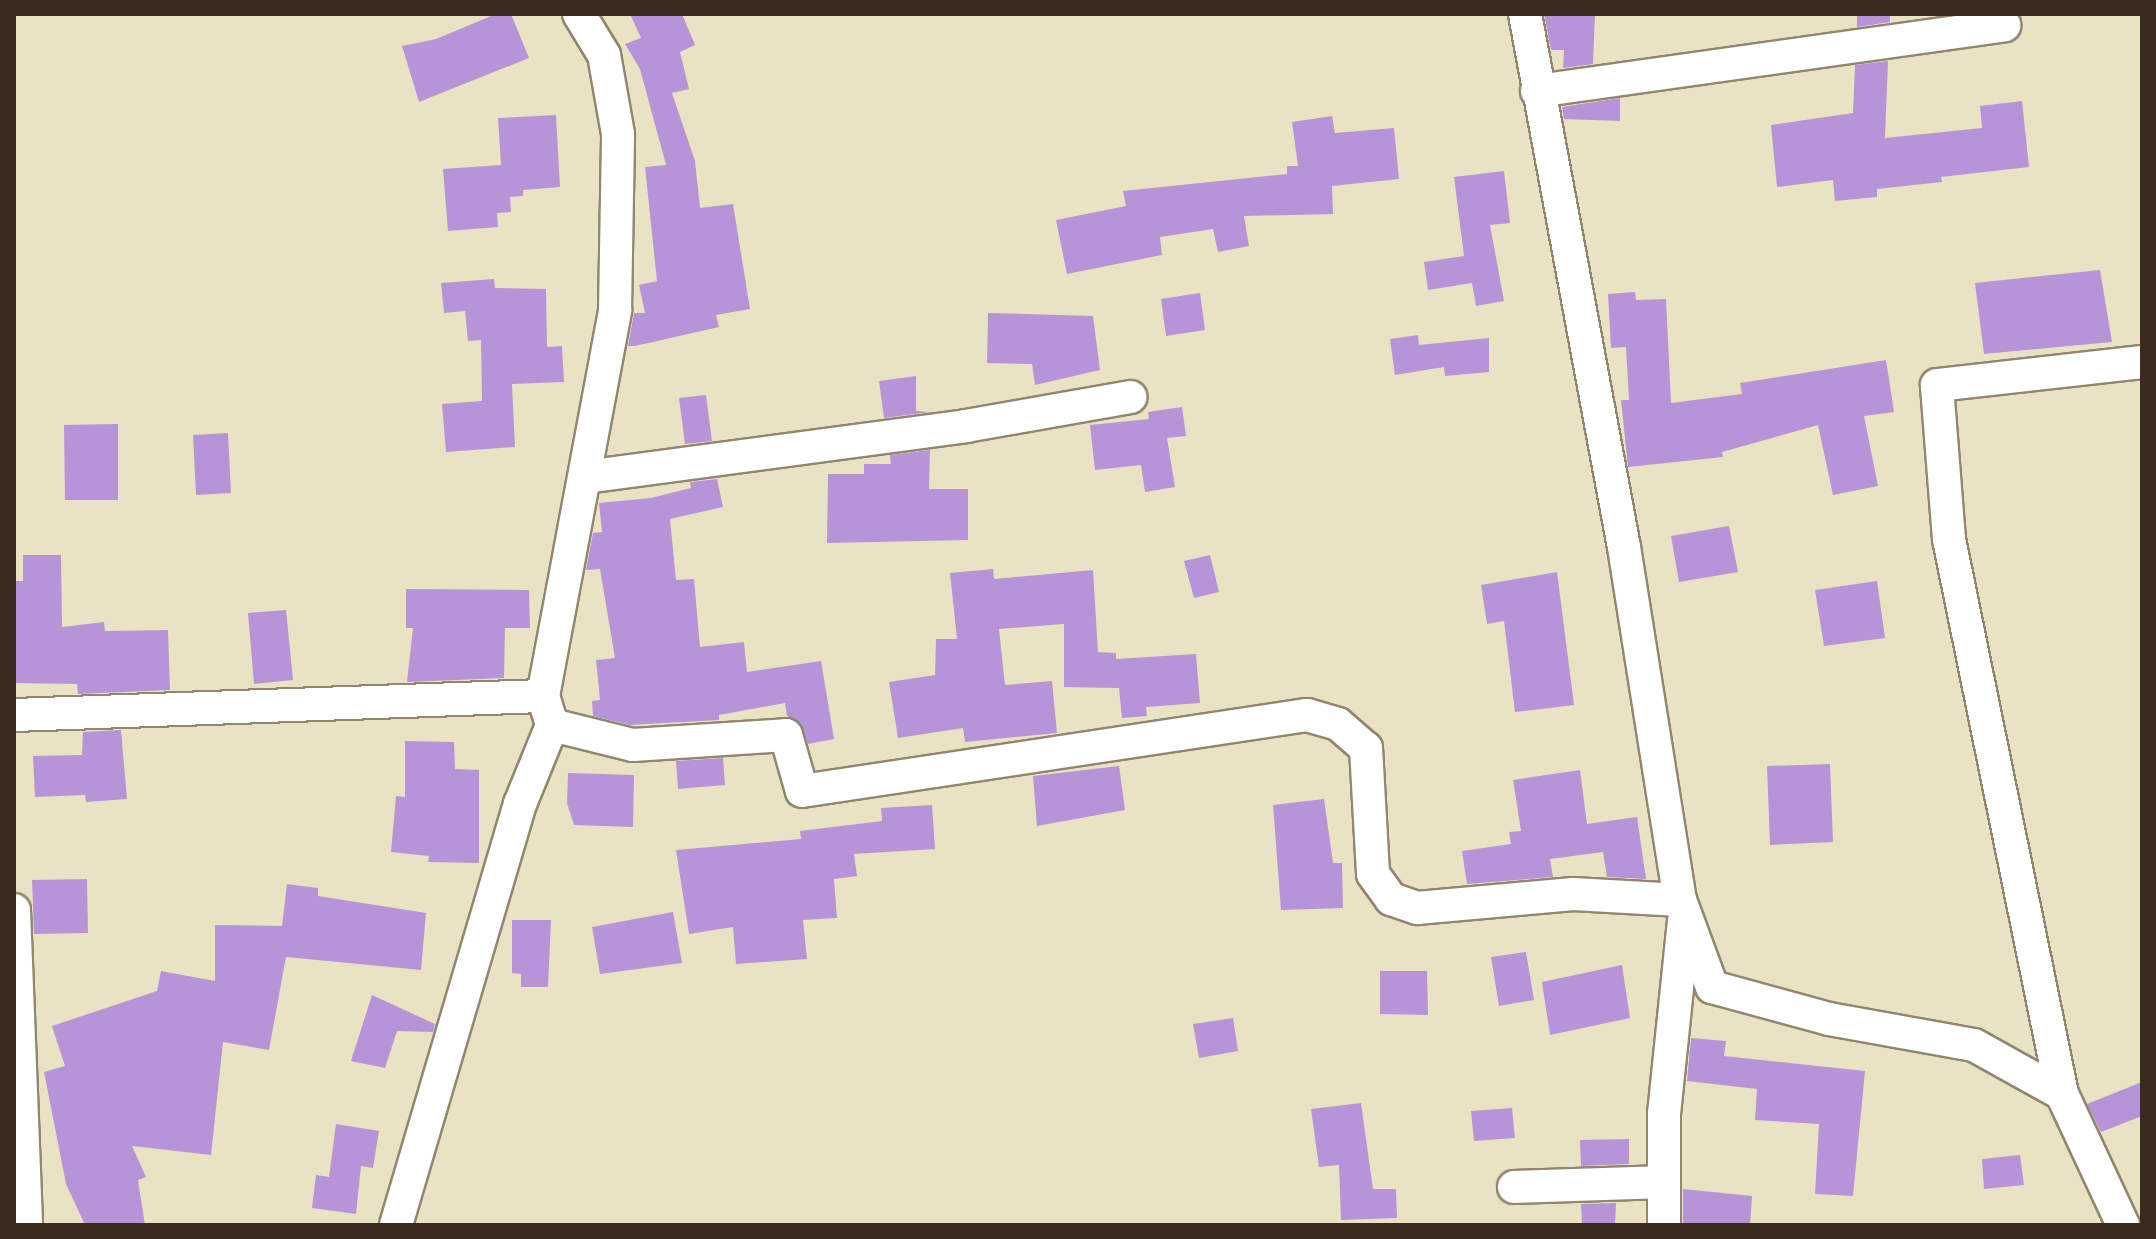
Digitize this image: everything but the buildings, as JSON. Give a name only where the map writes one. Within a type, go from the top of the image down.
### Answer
[{"type":"street","points":[[396,1225],[548,710],[615,310],[618,134],[604,55],[579,14]]},
{"type":"street","points":[[1525,14],[1624,547],[1682,907],[1712,987],[1829,1019],[1974,1045],[2062,1094]]},
{"type":"street","points":[[1537,91],[2004,25]]},
{"type":"street","points":[[2123,1225],[2062,1094],[1949,539],[1937,385],[2142,362]]},
{"type":"street","points":[[585,477],[966,426],[1130,397]]},
{"type":"street","points":[[14,715],[548,710],[633,745],[786,735],[802,791],[1307,715],[1338,724],[1366,748],[1373,874],[1391,899],[1417,908],[1573,894],[1682,907]]},
{"type":"street","points":[[1664,1225],[1664,1114],[1682,907]]},
{"type":"street","points":[[14,910],[26,1225]]},
{"type":"street","points":[[1514,1187],[1664,1182]]}]
